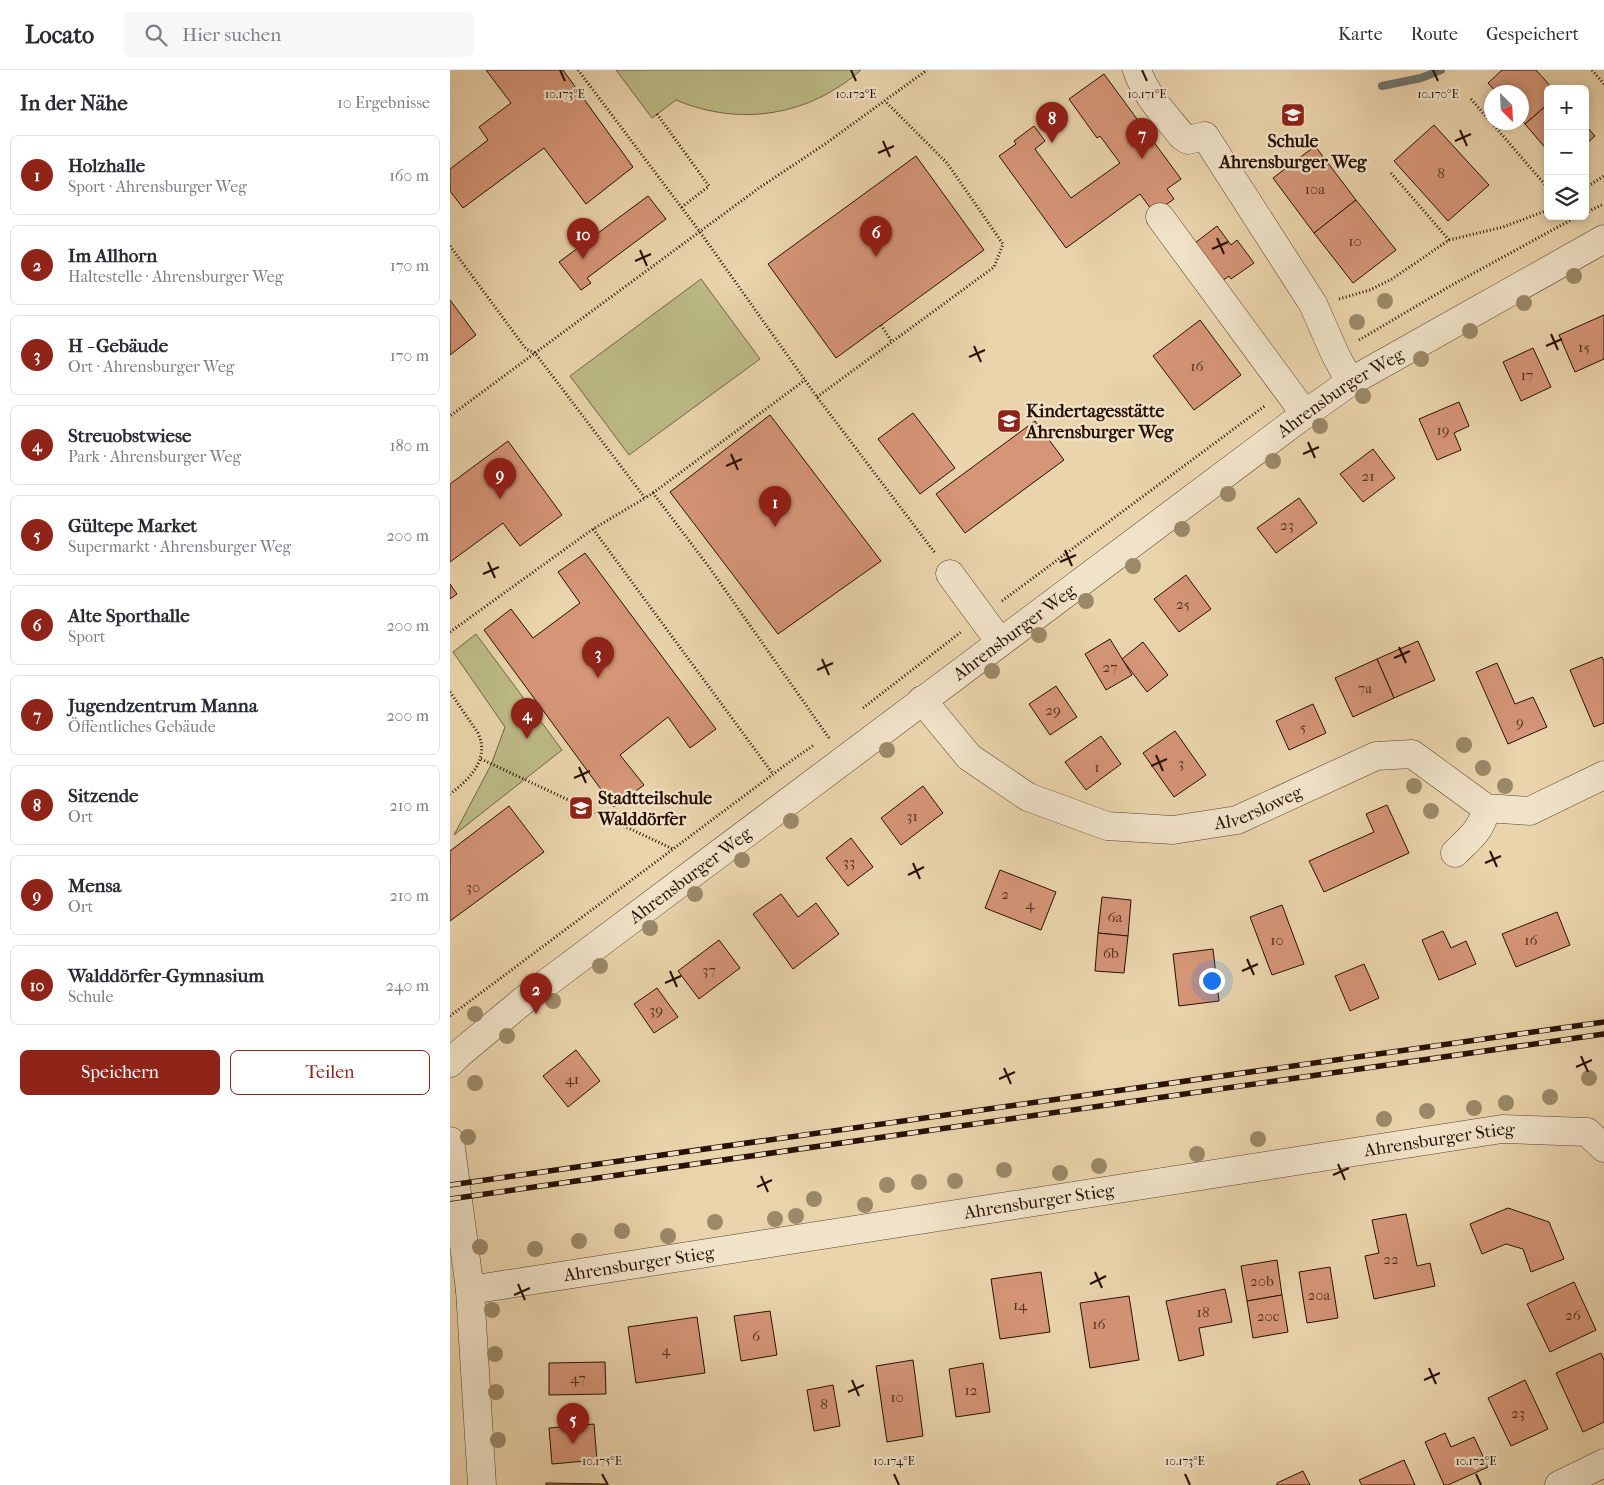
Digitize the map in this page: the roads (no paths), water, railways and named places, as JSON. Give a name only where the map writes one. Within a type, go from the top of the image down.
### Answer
[{"type":"street","points":[[1137,70],[1140,80],[1182,136],[1188,140],[1205,136],[1313,304],[1335,354],[1350,382]]},
{"type":"street","points":[[1160,218],[1305,414]]},
{"type":"street","name":"Ahrensburger Weg","points":[[450,1063],[524,1000],[1305,414],[1350,382],[1604,239]]},
{"type":"street","points":[[950,574],[1000,642]]},
{"type":"street","name":"Alversloweg","points":[[922,700],[969,757],[1028,797],[1107,826],[1173,830],[1237,820],[1376,756],[1412,754],[1486,808]]},
{"type":"street","points":[[1455,853],[1475,833],[1484,820],[1486,808],[1530,811],[1604,775]]},
{"type":"street","name":"Ahrensburger Stieg","points":[[470,1290],[1502,1129],[1587,1132],[1604,1148]]},
{"type":"street","points":[[450,1141],[470,1290],[482,1485]]},
{"type":"street","points":[[1560,1485],[1604,1463]]},
{"type":"waterway","points":[[1382,86],[1421,78],[1441,70]]},
{"type":"railway","points":[[450,1185],[1604,1022]]},
{"type":"railway","points":[[450,1199],[1604,1034]]},
{"type":"place","name":"Schule Ahrensburger Weg","points":[[1293,115]]},
{"type":"place","name":"Sitzende","points":[[1052,143]]},
{"type":"place","name":"Jugendzentrum Manna","points":[[1142,159]]},
{"type":"place","name":"Alte Sporthalle","points":[[876,257]]},
{"type":"place","name":"Walddörfer-Gymnasium","points":[[583,259]]},
{"type":"place","name":"Kindertagesstätte Ahrensburger Weg","points":[[1009,421]]},
{"type":"place","name":"Mensa","points":[[500,499]]},
{"type":"place","name":"Holzhalle","points":[[775,527]]},
{"type":"place","name":"H - Gebäude","points":[[598,678]]},
{"type":"place","name":"Streuobstwiese","points":[[527,739]]},
{"type":"place","name":"Stadtteilschule Walddörfer","points":[[581,808]]},
{"type":"place","name":"Im Allhorn","points":[[536,1014]]},
{"type":"place","name":"Gültepe Market","points":[[573,1444]]}]
